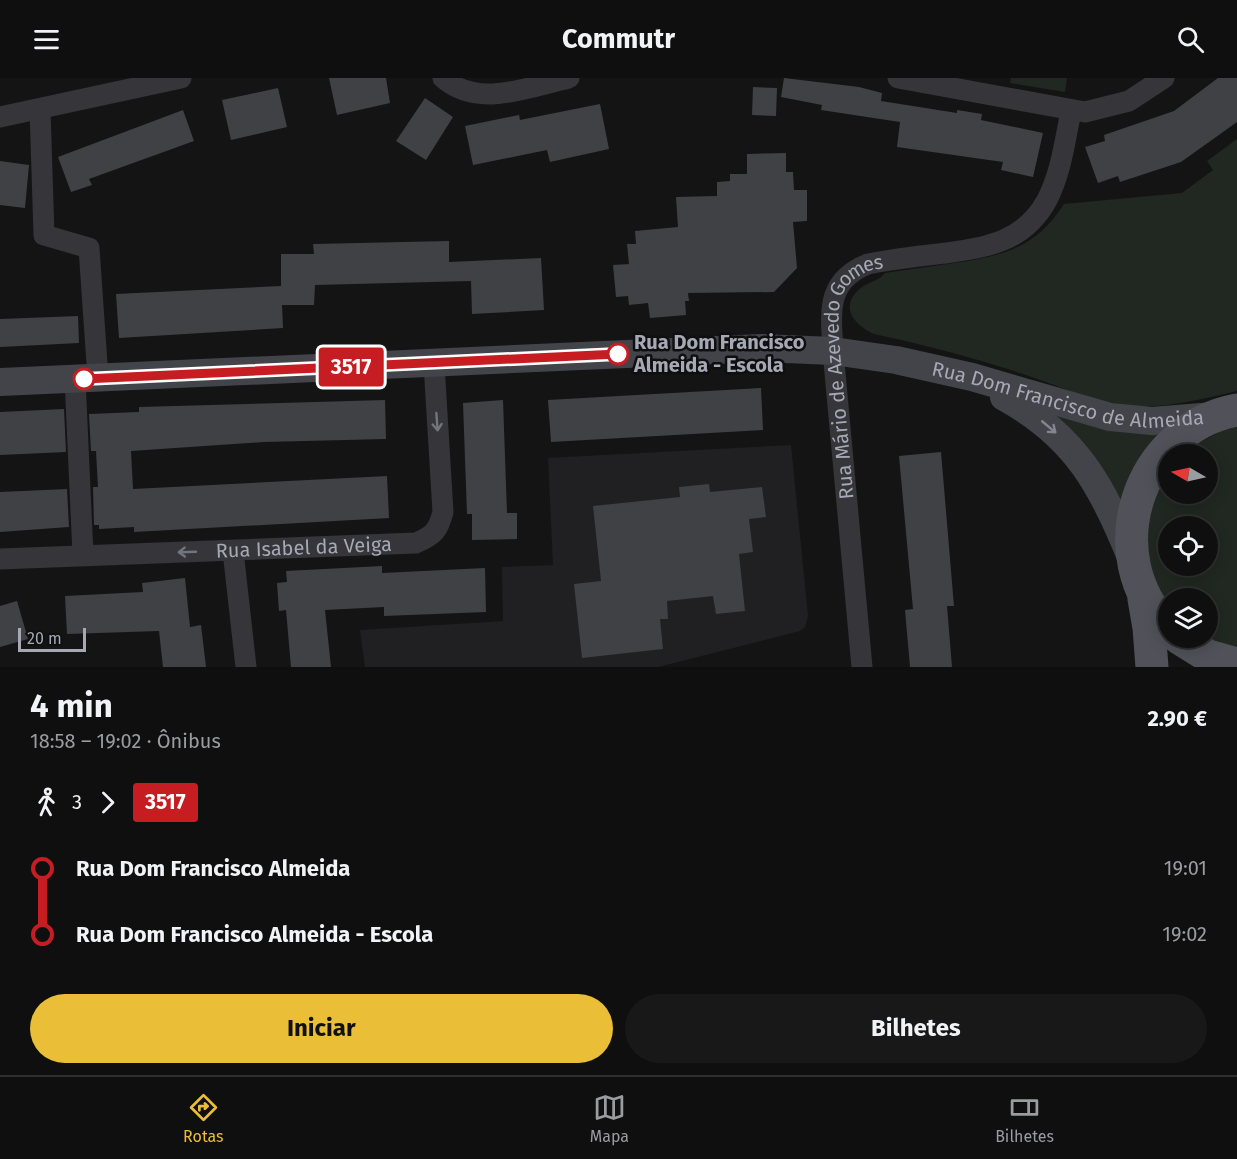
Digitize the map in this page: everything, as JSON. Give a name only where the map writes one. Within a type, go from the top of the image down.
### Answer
[{"type":"main road","name":"Rua Dom Francisco de Almeida","points":[[0,382],[762,348],[833,351],[921,366],[972,377],[1110,417],[1152,420],[1231,412]]},
{"type":"main road","name":"Rua Dom Francisco de Almeida","points":[[921,366],[994,392],[1034,415],[1052,429],[1085,465],[1098,486],[1111,511],[1138,578]]},
{"type":"main road","points":[[1152,667],[1149,628],[1132,548],[1135,507],[1151,469],[1178,437],[1196,425],[1231,412]]},
{"type":"main road","points":[[1138,578],[1158,614]]},
{"type":"main road","points":[[1195,648],[1208,656],[1237,664]]},
{"type":"street","points":[[0,117],[181,78]]},
{"type":"street","points":[[443,78],[467,92],[486,94],[568,78]]},
{"type":"street","points":[[897,78],[1071,111],[1088,111],[1129,101],[1164,78]]},
{"type":"street","points":[[40,109],[44,235],[89,248],[83,555]]},
{"type":"street","name":"Rua Mário de Azevedo Gomes","points":[[862,667],[833,351],[831,309],[833,300],[840,285],[852,272],[868,264],[989,246],[1016,235],[1046,201],[1053,186],[1059,170],[1071,111]]},
{"type":"street","name":"Rua Isabel da Veiga","points":[[0,559],[416,543],[432,536],[440,524],[443,512],[434,363]]},
{"type":"street","points":[[233,551],[246,667]]},
{"type":"shaded area","points":[[1011,78],[1067,78],[1065,92],[1010,83]]},
{"type":"shaded area","points":[[1237,139],[1237,391],[1173,404],[1134,406],[1119,404],[1090,397],[984,362],[874,334],[860,326],[851,314],[850,308],[854,295],[885,273],[1003,253],[1030,240],[1042,231],[1064,204],[1182,193],[1213,170],[1207,161]]},
{"type":"shaded area","points":[[1050,413],[1162,430],[1122,502]]},
{"type":"shaded area","points":[[1237,423],[1237,652],[1218,643],[1218,588],[1158,588],[1158,594],[1151,582],[1143,530],[1158,490],[1158,504],[1218,504],[1218,444],[1196,444]]},
{"type":"shaded area","points":[[791,445],[808,616],[805,627],[800,631],[658,667],[365,667],[360,630],[503,621],[502,567],[553,565],[548,458]]},
{"type":"building","points":[[329,78],[386,78],[390,103],[337,115]]},
{"type":"building","points":[[784,78],[859,87],[882,93],[881,101],[957,113],[957,110],[982,114],[981,120],[1043,133],[1033,177],[1001,170],[1003,162],[897,147],[900,122],[821,110],[822,105],[781,97]]},
{"type":"building","points":[[1218,78],[1237,78],[1237,122],[1181,162],[1120,182],[1118,176],[1098,183],[1085,147],[1105,141],[1104,135],[1174,111]]},
{"type":"building","points":[[753,87],[777,88],[776,116],[752,115]]},
{"type":"building","points":[[278,88],[287,127],[231,140],[222,100]]},
{"type":"building","points":[[425,98],[453,117],[426,160],[396,141]]},
{"type":"building","points":[[600,104],[609,149],[550,162],[547,150],[473,165],[465,126],[519,115],[520,120]]},
{"type":"building","points":[[183,110],[194,141],[89,179],[92,185],[71,192],[58,157]]},
{"type":"building","points":[[786,153],[786,172],[793,172],[794,190],[807,190],[807,221],[793,222],[797,268],[774,292],[688,293],[689,301],[685,301],[686,315],[650,318],[648,303],[629,305],[628,296],[616,297],[613,265],[629,264],[627,244],[636,244],[635,231],[678,227],[676,197],[717,196],[717,182],[730,181],[730,174],[747,174],[747,154]]},
{"type":"building","points":[[0,161],[29,165],[25,208],[0,205]]},
{"type":"building","points":[[449,241],[449,262],[541,258],[544,310],[472,314],[471,281],[315,285],[314,305],[282,305],[283,328],[119,338],[116,294],[281,286],[281,254],[314,254],[313,244]]},
{"type":"building","points":[[78,316],[79,343],[0,347],[0,319]]},
{"type":"building","points":[[761,388],[763,430],[551,442],[548,400]]},
{"type":"building","points":[[385,400],[386,439],[264,442],[131,451],[133,489],[387,476],[389,518],[134,532],[134,527],[99,529],[99,525],[94,525],[93,487],[98,487],[96,451],[91,451],[89,414],[139,412],[139,407]]},
{"type":"building","points":[[503,400],[507,513],[517,513],[517,539],[472,540],[472,514],[467,514],[463,403]]},
{"type":"building","points":[[64,409],[66,452],[0,455],[0,412]]},
{"type":"building","points":[[941,452],[954,606],[947,606],[952,667],[910,667],[905,610],[913,609],[899,456]]},
{"type":"building","points":[[709,484],[710,492],[762,487],[766,517],[749,519],[753,552],[739,554],[745,611],[716,614],[713,596],[667,601],[668,619],[660,619],[663,649],[582,658],[574,584],[601,581],[593,506],[680,497],[679,487]]},
{"type":"building","points":[[67,489],[69,527],[0,532],[0,492]]},
{"type":"building","points":[[382,566],[382,573],[485,568],[486,612],[384,616],[384,607],[325,610],[331,667],[291,667],[286,610],[279,611],[277,583],[287,582],[286,571]]},
{"type":"building","points":[[185,578],[190,627],[201,625],[206,667],[163,667],[159,631],[67,634],[65,596],[143,592],[142,583]]},
{"type":"building","points":[[17,601],[28,639],[0,647],[0,606]]},
{"type":"bus line","name":"3517","points":[[84,379],[618,354]]},
{"type":"place","name":"Rua Dom Francisco Almeida - Escola","points":[[618,354]]}]
